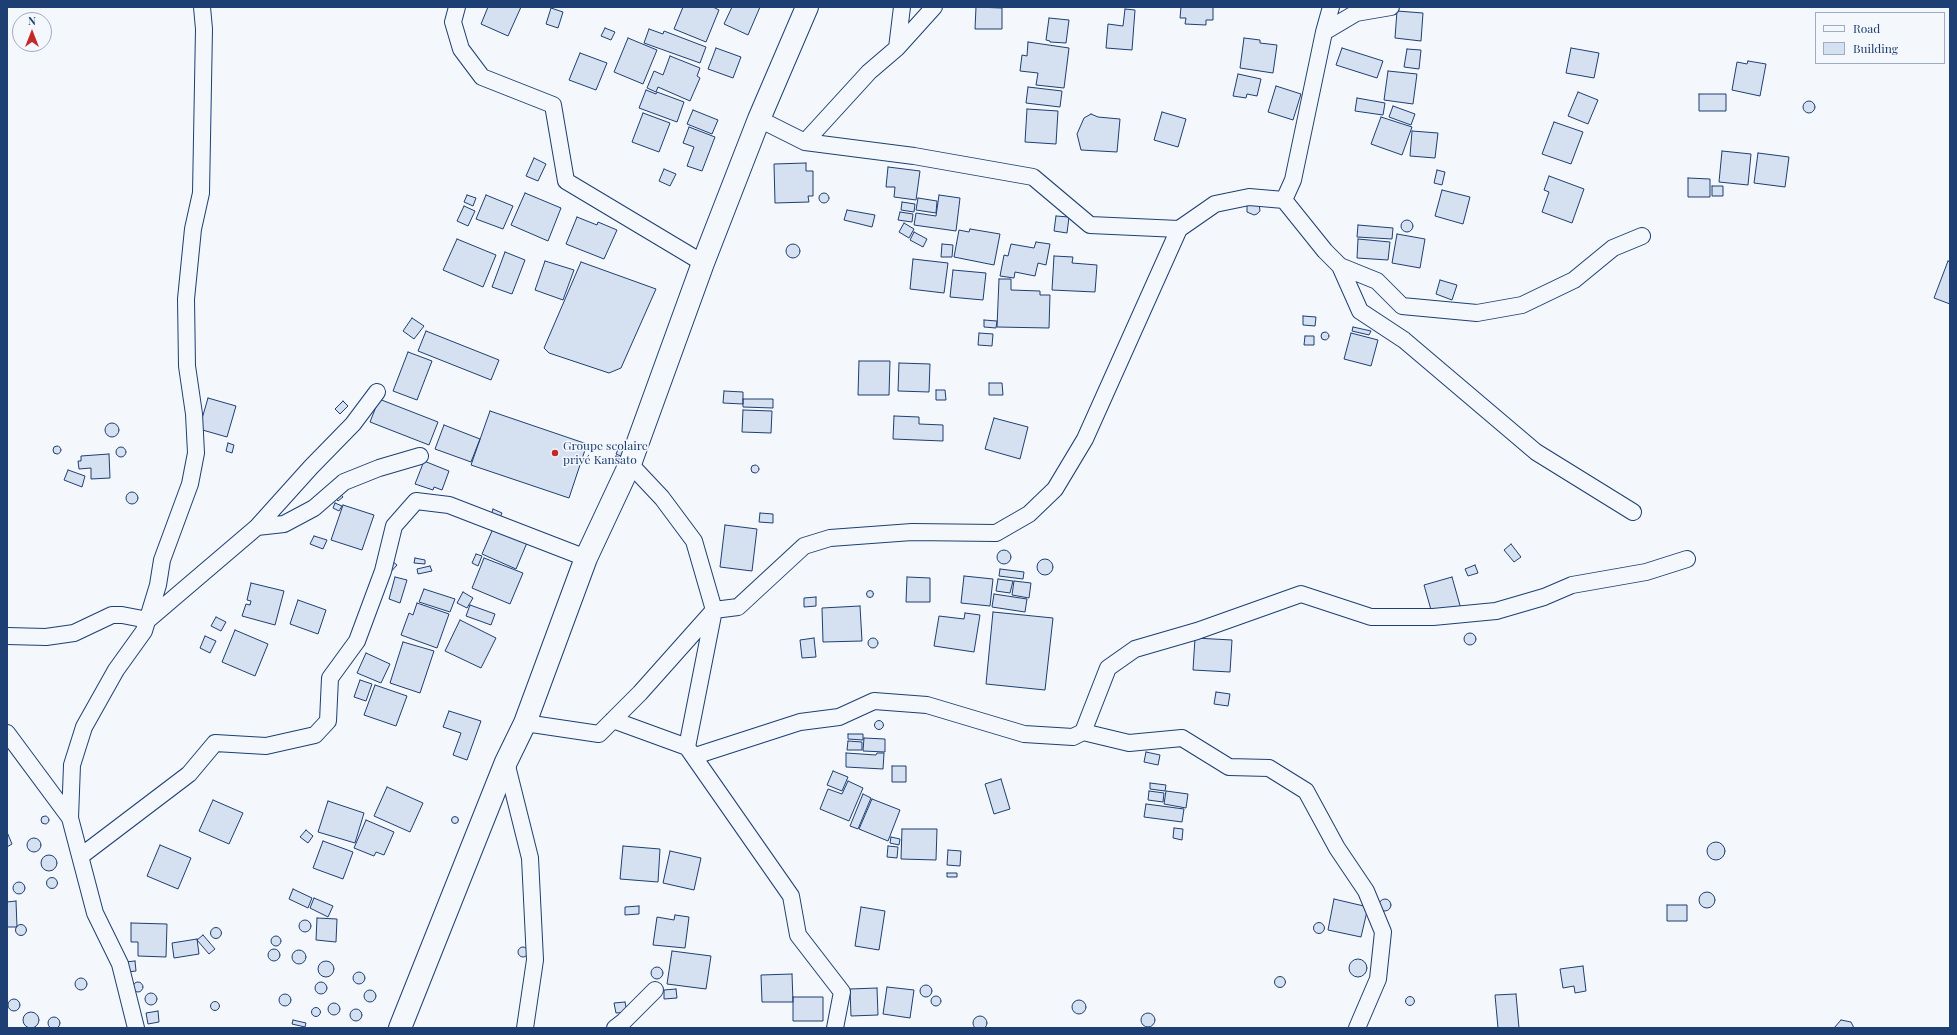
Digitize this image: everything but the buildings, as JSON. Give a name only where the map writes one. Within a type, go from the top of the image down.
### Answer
[{"type":"main road","points":[[400,1028],[506,762],[524,724],[586,558],[630,464],[702,263],[759,119],[807,7]]},
{"type":"street","points":[[136,1028],[120,964],[95,913],[70,818],[72,764],[84,727],[116,670],[144,631],[162,560],[190,484],[196,453],[194,414],[187,366],[186,299],[193,229],[201,193],[204,29],[202,7]]},
{"type":"street","points":[[457,7],[453,22],[461,48],[482,77],[553,105],[566,181],[702,263]]},
{"type":"street","points":[[897,48],[902,7]]},
{"type":"street","points":[[805,142],[870,72],[897,48],[934,7]]},
{"type":"street","points":[[1284,200],[1293,180],[1324,32],[1331,7]]},
{"type":"street","points":[[1324,32],[1356,13],[1391,7]]},
{"type":"street","points":[[759,119],[805,142],[914,156],[1033,177],[1090,225],[1179,229]]},
{"type":"street","points":[[524,724],[599,734],[640,693],[714,610],[738,607],[804,546],[830,538],[912,532],[996,533],[1029,514],[1055,489],[1085,439],[1179,229],[1215,204],[1249,197],[1284,200],[1325,251],[1340,266],[1360,311],[1404,340],[1536,452],[1633,512]]},
{"type":"street","points":[[1340,266],[1377,281],[1402,306],[1477,313],[1522,305],[1574,280],[1613,248],[1642,236]]},
{"type":"street","points":[[148,620],[257,527],[311,467],[353,424],[377,392]]},
{"type":"street","points":[[257,527],[284,524],[314,508],[344,482],[379,468],[420,456]]},
{"type":"street","points":[[630,464],[662,498],[694,541],[714,610],[691,752]]},
{"type":"street","points":[[81,856],[190,774],[215,743],[266,746],[316,735],[328,722],[330,678],[357,641],[383,571],[394,526],[416,501],[449,505],[586,558]]},
{"type":"street","points":[[1083,732],[1108,668],[1135,649],[1197,631],[1301,594],[1371,617],[1433,617],[1496,611],[1544,597],[1572,586],[1646,572],[1687,559]]},
{"type":"street","points":[[7,636],[46,637],[74,633],[112,615],[122,615],[148,620]]},
{"type":"street","points":[[691,752],[800,722],[839,717],[874,701],[927,705],[1024,734],[1072,737],[1083,732],[1129,743],[1182,738],[1229,767],[1269,768],[1306,791],[1337,848],[1366,891],[1383,932],[1378,979],[1357,1028]]},
{"type":"street","points":[[613,720],[691,752],[791,896],[798,935],[842,992],[835,1028]]},
{"type":"street","points":[[7,733],[70,818]]},
{"type":"street","points":[[506,762],[530,858],[535,960],[525,1028]]},
{"type":"street","points":[[614,1028],[624,1021],[655,990]]},
{"type":"place","name":"Groupe scolaire privé Kansato","points":[[555,453]]}]
